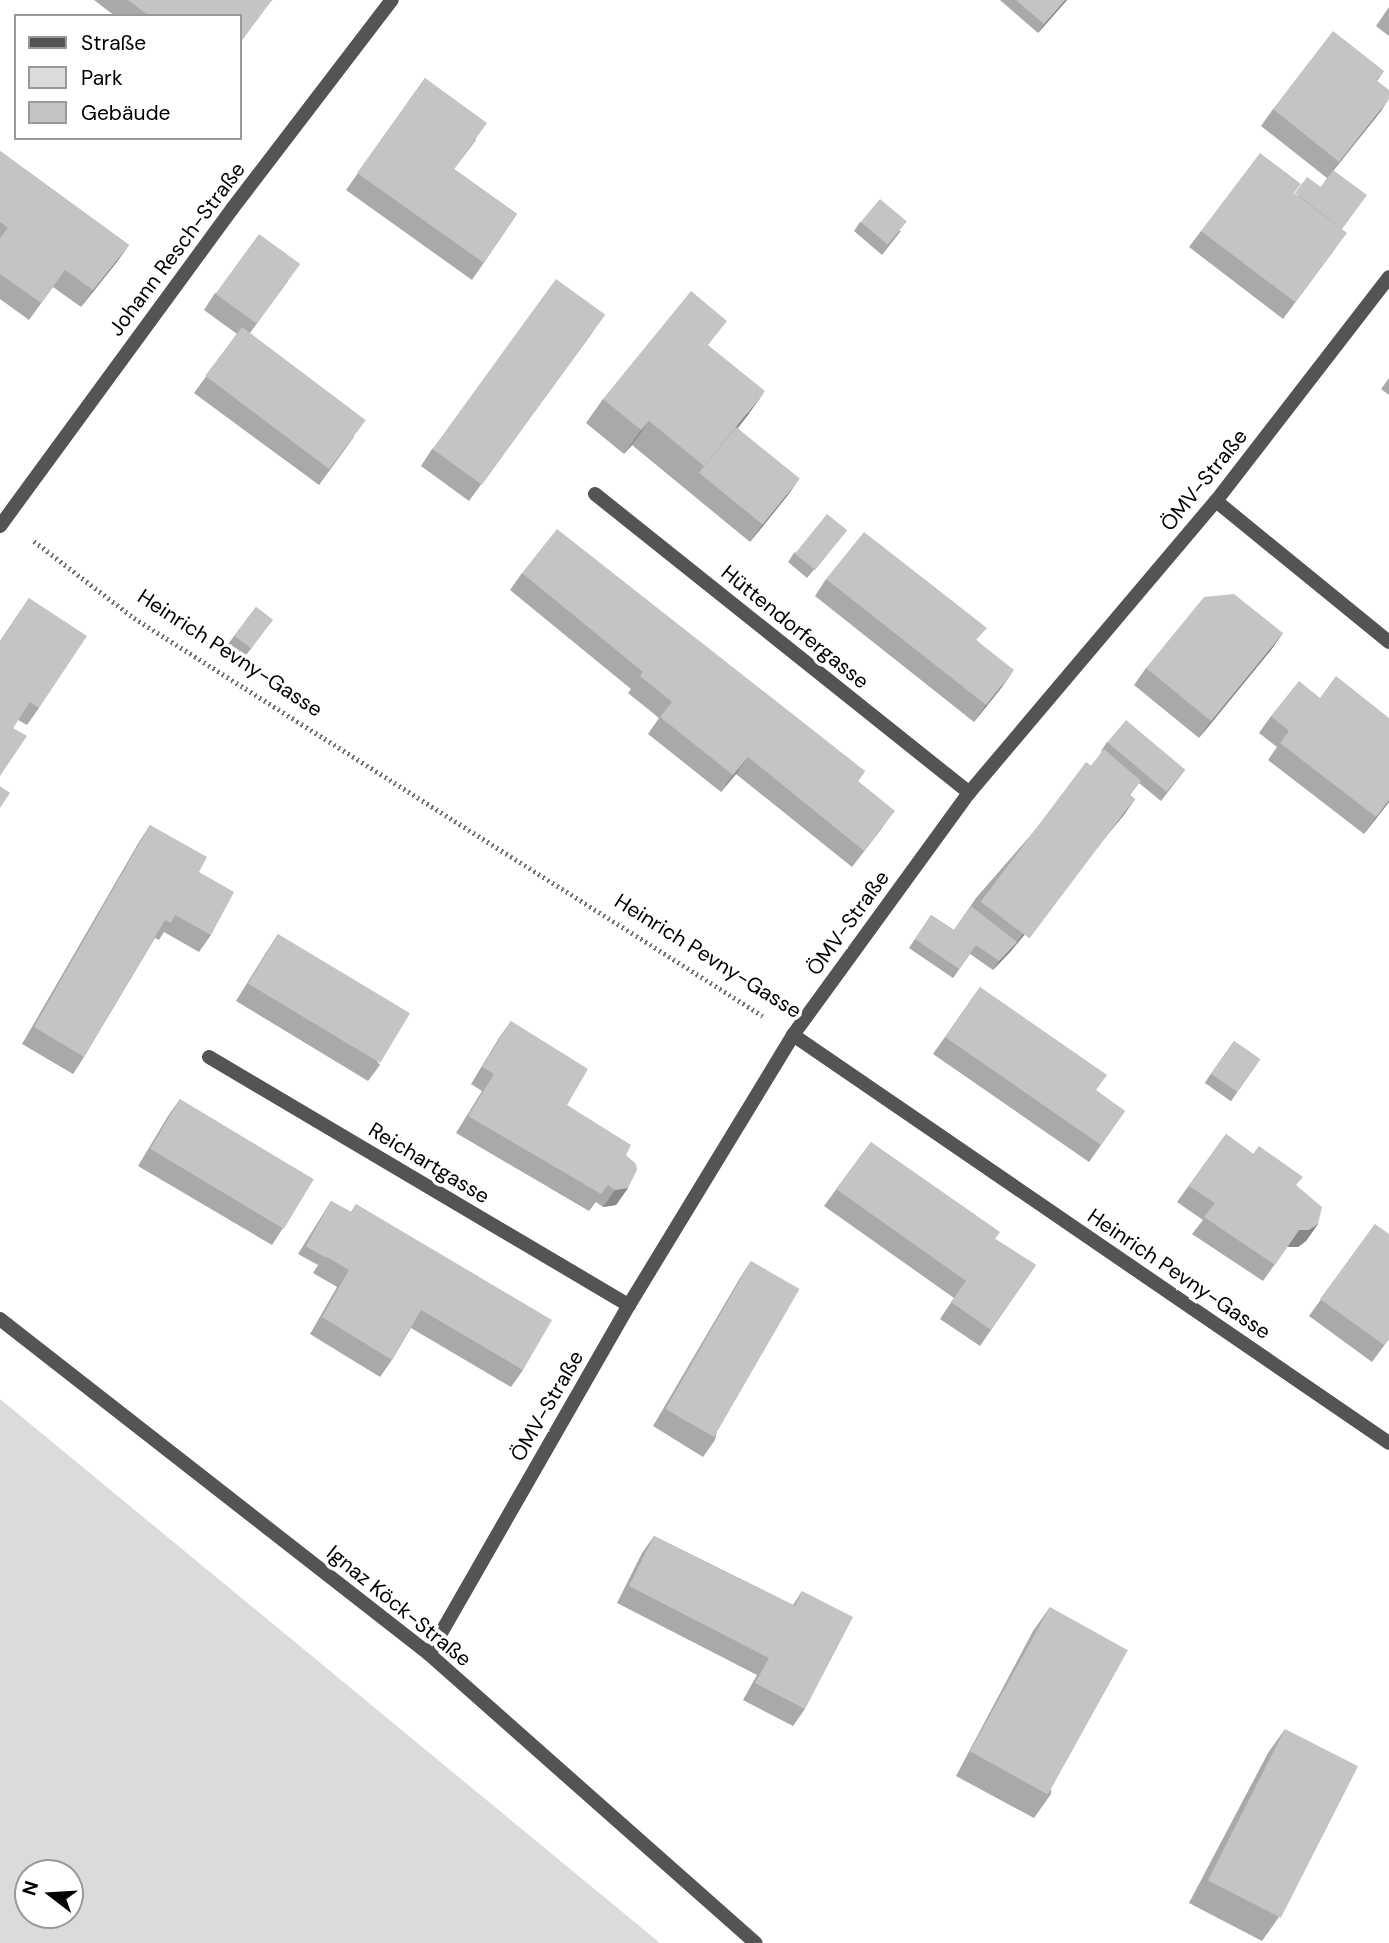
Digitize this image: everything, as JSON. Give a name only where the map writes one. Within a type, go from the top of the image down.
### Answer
[{"type":"street","name":"Johann Resch-Straße","points":[[3,522],[232,209],[392,0]]},
{"type":"street","name":"ÖMV-Straße","points":[[429,1654],[629,1305],[793,1035],[968,793],[1216,501],[1389,277]]},
{"type":"street","name":"Hüttendorfergasse","points":[[595,494],[968,793]]},
{"type":"street","points":[[1216,501],[1389,642]]},
{"type":"street","name":"Heinrich Pevny-Gasse","points":[[793,1035],[1389,1443]]},
{"type":"street","name":"Reichartgasse","points":[[209,1057],[629,1305]]},
{"type":"street","name":"Ignaz Köck-Straße","points":[[0,1319],[429,1654],[756,1943]]},
{"type":"path","name":"Heinrich Pevny-Gasse","points":[[3,522],[134,618],[793,1035]]},
{"type":"green space","points":[[0,1399],[660,1943],[0,1943]]},
{"type":"building","points":[[128,0],[272,0],[242,40],[242,14],[146,14]]},
{"type":"building","points":[[1016,0],[1065,0],[1044,24]]},
{"type":"building","points":[[1333,31],[1384,71],[1376,80],[1389,90],[1389,99],[1339,162],[1273,109]]},
{"type":"building","points":[[425,78],[487,123],[454,169],[517,214],[484,263],[357,173]]},
{"type":"building","points":[[0,151],[129,245],[93,290],[65,270],[41,303],[0,274],[0,238],[8,228],[0,222]]},
{"type":"building","points":[[1260,153],[1301,184],[1294,193],[1347,233],[1295,302],[1201,231]]},
{"type":"building","points":[[1333,170],[1367,195],[1342,229],[1295,193],[1307,177],[1321,187]]},
{"type":"building","points":[[880,199],[907,221],[888,244],[861,222]]},
{"type":"building","points":[[259,234],[300,264],[257,324],[216,294]]},
{"type":"building","points":[[556,279],[605,315],[482,485],[433,449]]},
{"type":"building","points":[[691,291],[727,321],[708,345],[765,391],[704,466],[649,421],[641,430],[603,399]]},
{"type":"building","points":[[242,327],[366,420],[329,469],[205,376]]},
{"type":"building","points":[[736,427],[800,479],[763,524],[699,473]]},
{"type":"building","points":[[827,514],[847,530],[815,570],[795,554]]},
{"type":"building","points":[[557,529],[865,771],[858,781],[895,811],[864,851],[748,757],[733,775],[660,717],[672,702],[640,676],[643,672],[522,573]]},
{"type":"building","points":[[864,532],[987,628],[976,640],[1014,670],[986,705],[826,579]]},
{"type":"building","points":[[1234,594],[1283,633],[1211,721],[1146,668],[1204,597]]},
{"type":"building","points":[[29,598],[87,636],[39,708],[30,702],[13,728],[27,736],[0,776],[0,642]]},
{"type":"building","points":[[256,607],[273,620],[251,648],[234,636]]},
{"type":"building","points":[[1336,676],[1389,718],[1389,800],[1376,817],[1280,743],[1289,731],[1271,716],[1299,681],[1320,698]]},
{"type":"building","points":[[1126,720],[1185,769],[1166,792],[1107,742]]},
{"type":"building","points":[[1104,749],[1141,781],[1129,795],[1091,766]]},
{"type":"building","points":[[1086,762],[1135,799],[1029,938],[981,902]]},
{"type":"building","points":[[0,786],[10,793],[0,808]]},
{"type":"building","points":[[150,825],[207,857],[199,872],[234,892],[211,935],[175,915],[171,923],[165,920],[84,1057],[34,1027]]},
{"type":"building","points":[[971,906],[1017,942],[999,961],[976,945],[959,969],[915,939],[931,915],[954,930]]},
{"type":"building","points":[[278,934],[410,1013],[380,1063],[248,984]]},
{"type":"building","points":[[980,987],[1107,1075],[1096,1090],[1125,1111],[1101,1145],[945,1037]]},
{"type":"building","points":[[511,1021],[588,1069],[567,1105],[631,1145],[626,1155],[636,1164],[637,1170],[628,1188],[615,1190],[608,1185],[601,1194],[468,1116],[494,1074],[482,1067]]},
{"type":"building","points":[[1234,1041],[1260,1059],[1237,1092],[1211,1074]]},
{"type":"building","points":[[180,1099],[314,1179],[284,1229],[150,1149]]},
{"type":"building","points":[[1226,1134],[1253,1154],[1259,1146],[1303,1177],[1296,1185],[1322,1207],[1318,1224],[1309,1230],[1299,1230],[1275,1265],[1204,1217],[1215,1203],[1189,1186]]},
{"type":"building","points":[[871,1142],[1000,1232],[995,1239],[1036,1265],[991,1330],[951,1302],[966,1281],[836,1189]]},
{"type":"building","points":[[331,1201],[351,1212],[326,1258],[306,1246]]},
{"type":"building","points":[[356,1204],[552,1320],[523,1370],[421,1310],[392,1360],[322,1317],[349,1270],[325,1256]]},
{"type":"building","points":[[1375,1224],[1389,1234],[1389,1338],[1384,1345],[1320,1299]]},
{"type":"building","points":[[751,1261],[799,1289],[714,1437],[666,1409]]},
{"type":"building","points":[[654,1536],[795,1606],[802,1591],[853,1617],[805,1709],[755,1683],[769,1658],[629,1586]]},
{"type":"building","points":[[1050,1607],[1128,1650],[1048,1794],[970,1751]]},
{"type":"building","points":[[1285,1729],[1358,1766],[1281,1918],[1208,1880]]}]
